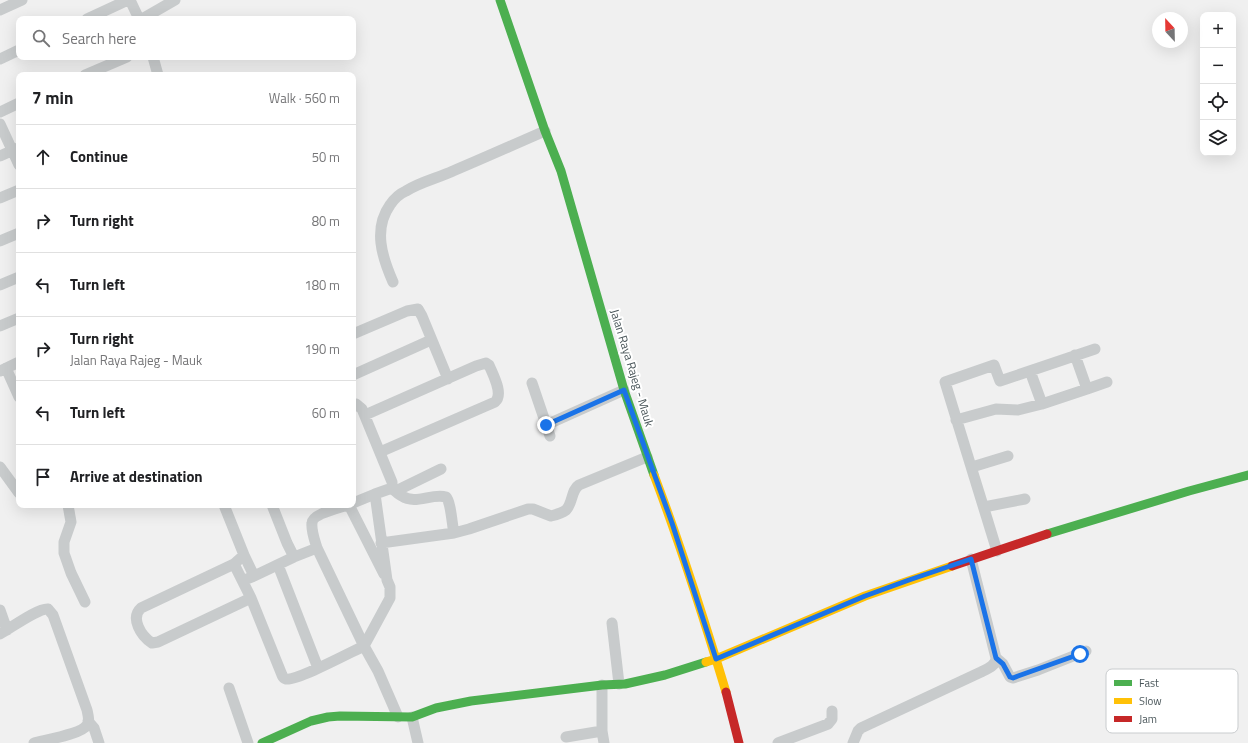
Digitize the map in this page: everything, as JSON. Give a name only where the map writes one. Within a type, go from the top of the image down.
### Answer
[{"type":"street","points":[[0,10],[22,0]]},
{"type":"street","points":[[94,16],[129,0],[137,16]]},
{"type":"street","points":[[147,16],[176,0]]},
{"type":"street","name":"Jalan Raya Rajeg - Mauk","points":[[500,0],[545,131],[561,170],[624,390],[672,523],[716,659],[739,743]]},
{"type":"street","points":[[0,59],[16,51]]},
{"type":"street","points":[[92,72],[120,60]]},
{"type":"street","points":[[154,60],[157,72]]},
{"type":"street","points":[[0,112],[16,105]]},
{"type":"street","points":[[0,124],[16,150],[0,156]]},
{"type":"street","points":[[393,282],[385,265],[380,235],[381,223],[385,212],[399,195],[407,190],[443,176],[545,131]]},
{"type":"street","points":[[0,198],[16,191]]},
{"type":"street","points":[[0,241],[16,234]]},
{"type":"street","points":[[0,285],[16,278]]},
{"type":"street","points":[[356,333],[407,311],[418,309],[448,379]]},
{"type":"street","points":[[0,326],[16,319]]},
{"type":"street","points":[[356,374],[431,340]]},
{"type":"street","points":[[997,550],[945,382],[994,365],[1000,381],[1095,348]]},
{"type":"street","points":[[1075,355],[1086,389]]},
{"type":"street","points":[[16,363],[3,369],[16,392]]},
{"type":"street","points":[[365,415],[476,366],[487,363],[500,392],[498,400],[493,403],[380,452]]},
{"type":"street","points":[[1030,371],[1042,404]]},
{"type":"street","points":[[956,420],[996,409],[1018,410],[1042,404],[1107,382]]},
{"type":"street","points":[[532,383],[550,436]]},
{"type":"street","points":[[546,425],[624,390]]},
{"type":"street","points":[[356,404],[362,409],[365,415],[394,490],[402,496],[412,499],[439,496],[446,497],[450,502],[450,516],[454,532]]},
{"type":"street","points":[[972,467],[1008,456]]},
{"type":"street","points":[[381,543],[454,532],[528,509],[533,509],[551,516],[563,512],[566,509],[569,505],[574,490],[579,484],[648,457]]},
{"type":"street","points":[[0,467],[16,490]]},
{"type":"street","points":[[356,502],[374,494],[400,488],[441,469]]},
{"type":"street","points":[[265,742],[311,721],[328,717],[412,717],[436,708],[471,701],[602,685],[625,684],[665,675],[716,659],[865,596],[909,580],[1060,530],[1189,491],[1248,475]]},
{"type":"street","points":[[374,494],[387,580]]},
{"type":"street","points":[[984,507],[1025,499]]},
{"type":"street","points":[[69,508],[71,522],[64,542],[64,553],[71,573],[86,602]]},
{"type":"street","points":[[225,508],[254,576]]},
{"type":"street","points":[[273,508],[286,542],[294,557]]},
{"type":"street","points":[[339,508],[323,513],[312,520],[312,530],[317,548],[378,672],[398,717]]},
{"type":"street","points":[[234,564],[251,598],[284,678],[287,679],[304,674],[364,646],[390,598],[390,587],[350,508]]},
{"type":"street","points":[[243,581],[317,548]]},
{"type":"street","points":[[244,555],[234,564],[146,604],[138,610],[136,619],[148,641],[152,643],[158,642],[251,598]]},
{"type":"street","points":[[853,743],[858,731],[861,728],[994,665],[996,658],[971,559]]},
{"type":"street","points":[[278,565],[318,668]]},
{"type":"street","points":[[0,610],[4,632],[38,612],[48,609],[53,615],[87,710],[87,726],[80,732],[60,740],[34,743]]},
{"type":"street","points":[[612,623],[619,684]]},
{"type":"street","points":[[996,658],[1003,664],[1010,677],[1013,678],[1086,651]]},
{"type":"street","points":[[602,685],[601,707],[604,743]]},
{"type":"street","points":[[229,688],[248,743]]},
{"type":"street","points":[[778,743],[828,724],[832,719],[832,711]]},
{"type":"street","points":[[412,717],[418,743]]},
{"type":"street","points":[[88,721],[93,726],[99,743]]},
{"type":"street","points":[[566,737],[602,731]]},
{"type":"traffic: fast","points":[[500,0],[545,131],[561,171],[624,390],[654,475]]},
{"type":"traffic: fast","points":[[1047,534],[1189,491],[1248,475]]},
{"type":"traffic: fast","points":[[262,743],[311,721],[328,717],[412,717],[436,708],[471,701],[602,685],[625,684],[665,675],[706,662]]},
{"type":"traffic: slow","points":[[654,475],[692,583],[726,692]]},
{"type":"traffic: slow","points":[[706,662],[865,596],[952,566]]},
{"type":"traffic: jam","points":[[952,566],[1047,534]]},
{"type":"traffic: jam","points":[[726,692],[739,743]]},
{"type":"route","points":[[546,425],[592,403],[624,390],[672,523],[716,659],[865,596],[971,559],[996,658],[1003,664],[1010,677],[1013,678],[1038,670],[1080,654]]}]
